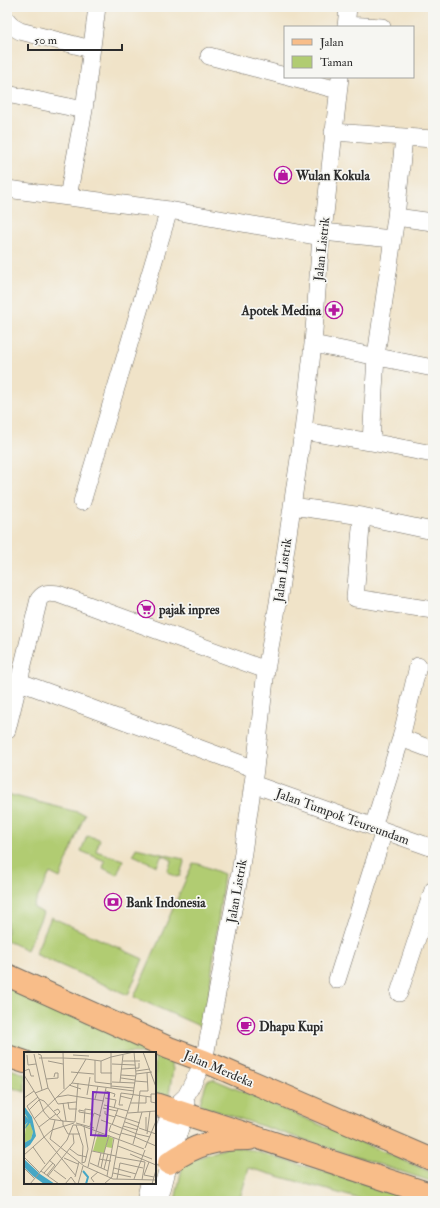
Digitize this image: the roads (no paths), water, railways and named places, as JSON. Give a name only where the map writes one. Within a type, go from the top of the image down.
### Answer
[{"type":"main road","name":"Jalan Merdeka","points":[[7,975],[170,1048],[204,1061],[433,1160]]},
{"type":"main road","points":[[7,1056],[24,1062]]},
{"type":"main road","points":[[175,1105],[263,1139],[433,1195]]},
{"type":"main road","points":[[162,1160],[205,1144],[236,1139],[263,1139]]},
{"type":"street","points":[[68,197],[84,110],[97,7]]},
{"type":"street","points":[[346,26],[348,7]]},
{"type":"street","points":[[7,20],[13,27],[20,31],[91,49]]},
{"type":"street","points":[[209,56],[284,76]]},
{"type":"street","points":[[295,78],[339,84]]},
{"type":"street","name":"Jalan Listrik","points":[[160,1201],[162,1160],[175,1105],[204,1061],[240,873],[254,777],[266,670],[303,431],[322,235],[339,84]]},
{"type":"street","points":[[7,94],[84,110]]},
{"type":"street","points":[[333,132],[433,139]]},
{"type":"street","points":[[371,442],[376,356],[396,217],[404,137]]},
{"type":"street","points":[[7,189],[169,210],[322,235],[392,239]]},
{"type":"street","points":[[82,502],[169,210]]},
{"type":"street","points":[[396,217],[433,222]]},
{"type":"street","points":[[312,344],[433,368]]},
{"type":"street","points":[[303,431],[433,454]]},
{"type":"street","points":[[292,506],[362,516],[433,531]]},
{"type":"street","points":[[362,516],[355,598],[433,610]]},
{"type":"street","points":[[7,730],[20,682],[39,599],[43,594],[58,594],[266,670]]},
{"type":"street","points":[[337,980],[379,829],[418,666]]},
{"type":"street","name":"Jalan Tumpok Teureundam","points":[[20,682],[379,829],[433,848]]},
{"type":"street","points":[[401,738],[433,750]]},
{"type":"street","points":[[399,993],[433,890]]},
{"type":"street","points":[[145,1201],[149,1184]]},
{"type":"place","name":"Wulan Kokula","points":[[283,175]]},
{"type":"place","name":"Apotek Medina","points":[[334,310]]},
{"type":"place","name":"pajak inpres","points":[[146,609]]},
{"type":"place","name":"Bank Indonesia","points":[[113,902]]},
{"type":"place","name":"Dhapu Kupi","points":[[246,1026]]}]
